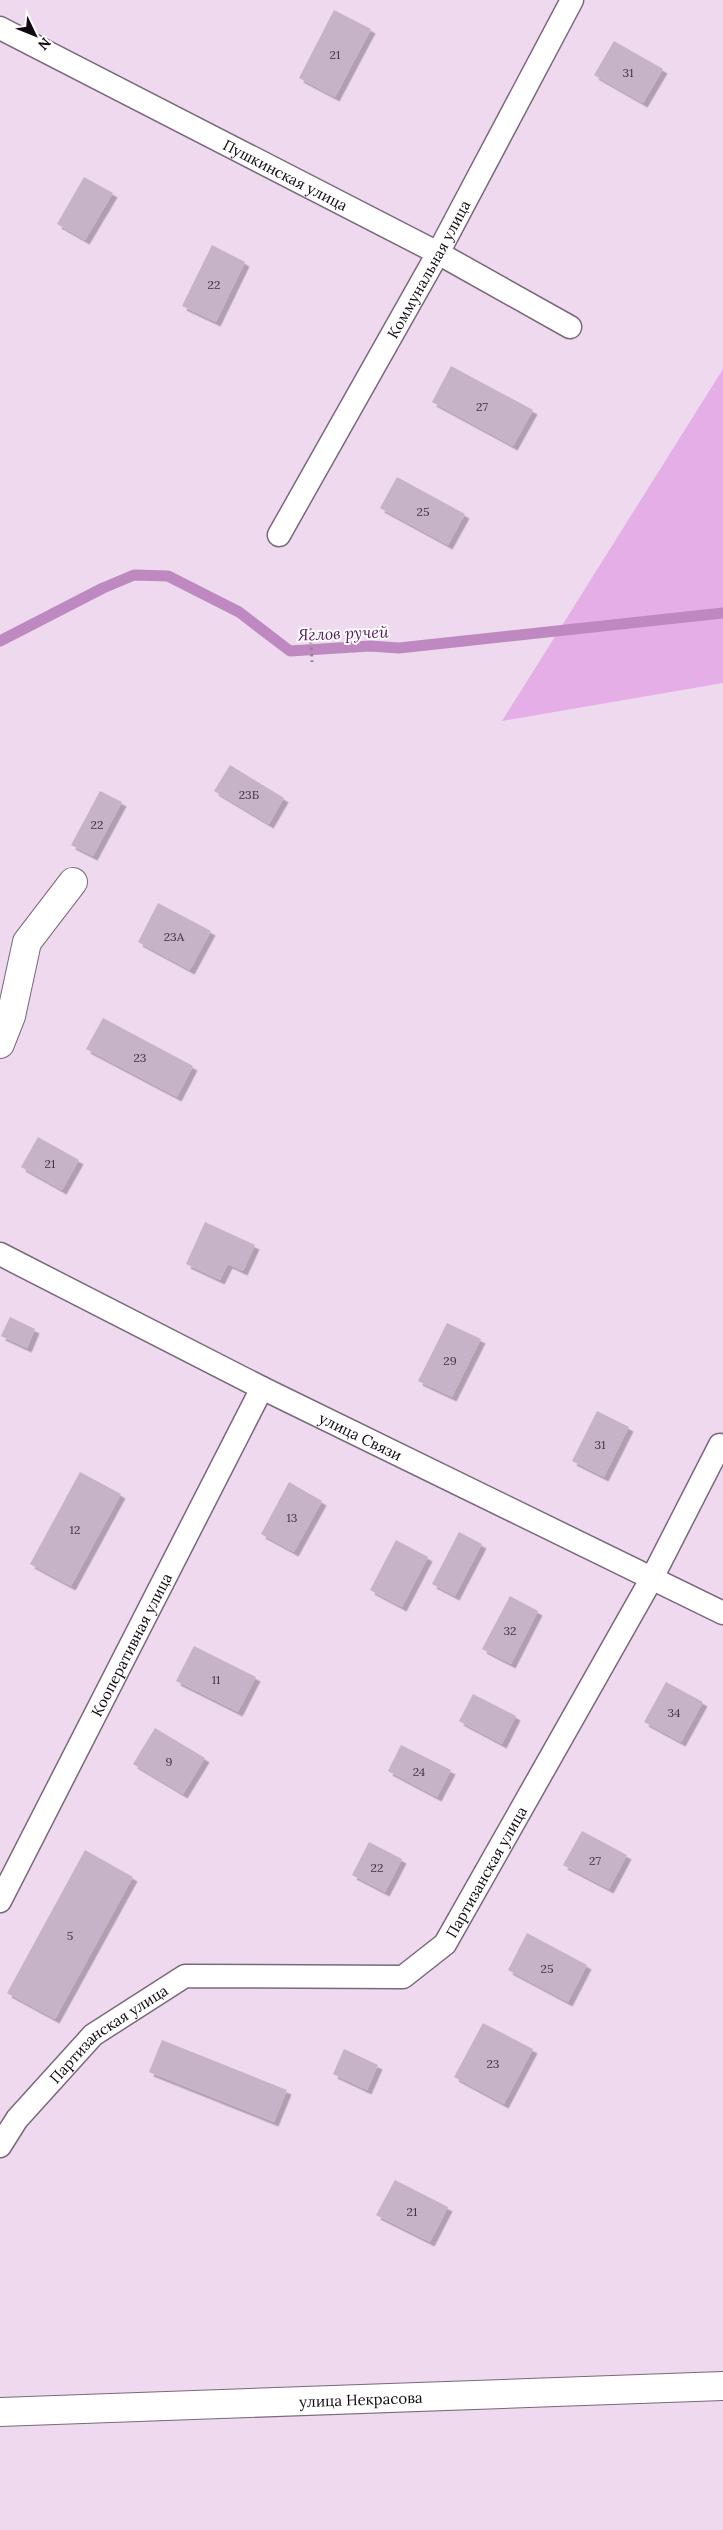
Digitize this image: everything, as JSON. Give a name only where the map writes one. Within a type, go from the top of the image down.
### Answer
[{"type":"main road","points":[[0,1044],[10,1016],[27,942],[73,882]]},
{"type":"main road","name":"улица Некрасова","points":[[0,2412],[723,2386]]},
{"type":"lane","name":"Коммунальная улица","points":[[279,535],[438,253],[572,0]]},
{"type":"lane","name":"Пушкинская улица","points":[[0,28],[438,253],[570,327]]},
{"type":"lane","name":"улица Связи","points":[[0,1254],[262,1388],[723,1613]]},
{"type":"lane","name":"Кооперативная улица","points":[[2,1895],[262,1388]]},
{"type":"lane","name":"Партизанская улица","points":[[0,2146],[16,2118],[93,2035],[185,1976],[403,1977],[445,1944],[652,1578],[720,1445]]},
{"type":"path","points":[[310,628],[312,662]]},
{"type":"shaded area","points":[[723,369],[723,683],[502,721]]},
{"type":"building","points":[[334,10],[371,29],[335,97],[299,78]]},
{"type":"building","points":[[614,41],[663,69],[643,103],[594,75]]},
{"type":"building","points":[[84,177],[113,193],[85,240],[57,224]]},
{"type":"building","points":[[212,245],[245,262],[216,322],[182,306]]},
{"type":"building","points":[[451,366],[533,410],[513,446],[432,402]]},
{"type":"building","points":[[397,477],[465,514],[448,545],[380,508]]},
{"type":"building","points":[[230,765],[284,798],[269,824],[214,791]]},
{"type":"building","points":[[100,791],[122,802],[93,856],[71,845]]},
{"type":"building","points":[[158,903],[211,931],[190,970],[138,942]]},
{"type":"building","points":[[103,1018],[193,1066],[177,1097],[86,1049]]},
{"type":"building","points":[[38,1137],[79,1160],[62,1190],[21,1167]]},
{"type":"building","points":[[205,1222],[255,1245],[243,1271],[228,1264],[220,1280],[186,1264]]},
{"type":"building","points":[[10,1317],[35,1329],[27,1348],[1,1336]]},
{"type":"building","points":[[447,1323],[481,1339],[452,1397],[418,1381]]},
{"type":"building","points":[[597,1411],[629,1427],[604,1477],[572,1461]]},
{"type":"building","points":[[80,1472],[121,1494],[71,1586],[30,1564]]},
{"type":"building","points":[[289,1482],[322,1501],[294,1552],[261,1534]]},
{"type":"building","points":[[459,1532],[482,1544],[455,1596],[432,1584]]},
{"type":"building","points":[[396,1540],[428,1557],[402,1607],[370,1590]]},
{"type":"building","points":[[510,1596],[538,1611],[511,1664],[482,1649]]},
{"type":"building","points":[[194,1646],[256,1677],[238,1712],[176,1681]]},
{"type":"building","points":[[666,1682],[703,1702],[681,1742],[644,1722]]},
{"type":"building","points":[[473,1694],[516,1716],[502,1744],[459,1721]]},
{"type":"building","points":[[155,1728],[205,1758],[183,1794],[133,1764]]},
{"type":"building","points":[[401,1745],[451,1770],[437,1797],[388,1771]]},
{"type":"building","points":[[582,1831],[627,1855],[609,1889],[563,1865]]},
{"type":"building","points":[[369,1842],[402,1859],[385,1892],[352,1875]]},
{"type":"building","points":[[85,1850],[133,1877],[55,2019],[7,1993]]},
{"type":"building","points":[[527,1933],[587,1965],[568,2002],[508,1970]]},
{"type":"building","points":[[483,2023],[533,2049],[504,2104],[454,2077]]},
{"type":"building","points":[[162,2040],[287,2090],[274,2122],[149,2072]]},
{"type":"building","points":[[344,2049],[378,2065],[367,2090],[333,2074]]},
{"type":"building","points":[[395,2180],[448,2207],[430,2242],[376,2215]]},
{"type":"waterway","name":"Яглов ручей","points":[[0,641],[103,588],[134,575],[168,576],[239,612],[290,651],[370,646],[399,648],[723,613]]}]
